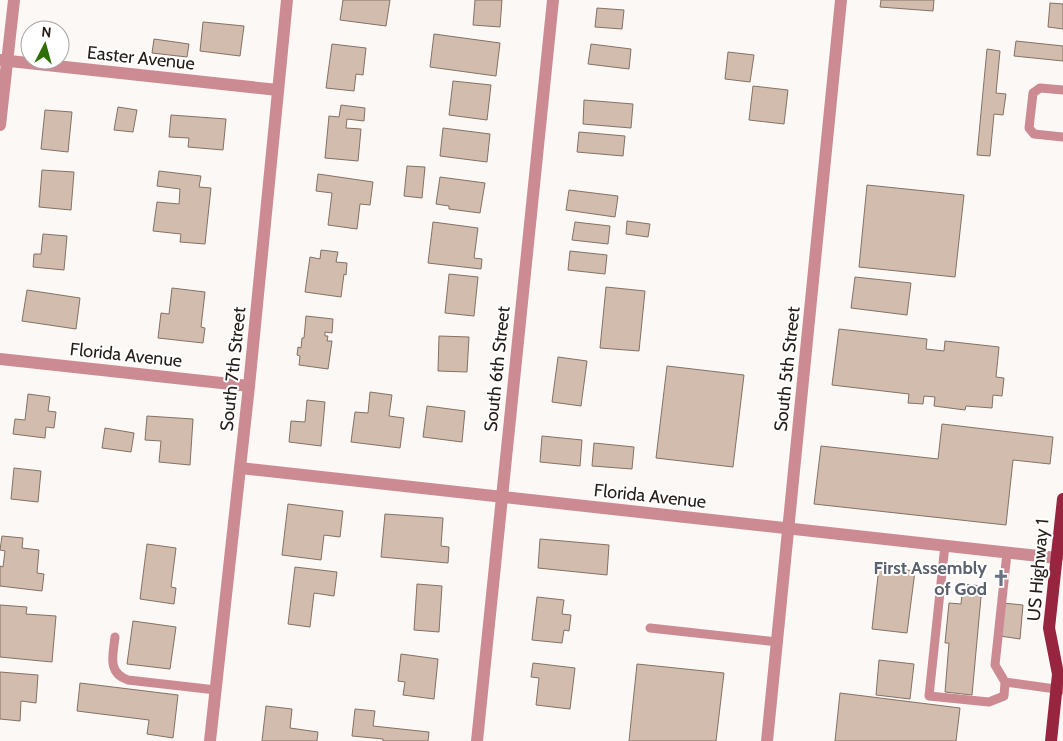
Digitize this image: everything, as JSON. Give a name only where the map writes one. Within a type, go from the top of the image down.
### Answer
[{"type":"main road","name":"US Highway 1","points":[[1051,741],[1060,689],[1061,668],[1050,628],[1063,499]]},
{"type":"street","points":[[0,125],[4,60],[14,0]]},
{"type":"street","name":"South 7th Street","points":[[210,741],[249,386],[287,0]]},
{"type":"street","name":"South 6th Street","points":[[477,741],[553,0]]},
{"type":"street","name":"South 5th Street","points":[[767,741],[841,0]]},
{"type":"street","name":"Easter Avenue","points":[[4,60],[278,90]]},
{"type":"street","name":"Florida Avenue","points":[[0,358],[249,386]]},
{"type":"street","name":"Florida Avenue","points":[[240,468],[1056,558]]},
{"type":"lane","points":[[1063,90],[1040,88],[1033,93],[1029,128],[1034,134],[1063,137]]},
{"type":"lane","points":[[945,546],[929,696],[989,702],[1004,696],[1005,682],[995,665],[1007,553]]},
{"type":"lane","points":[[650,628],[777,642]]},
{"type":"lane","points":[[115,637],[114,670],[119,677],[128,680],[216,690]]},
{"type":"lane","points":[[1005,682],[1060,689]]},
{"type":"building","points":[[343,0],[390,0],[386,26],[340,20]]},
{"type":"building","points":[[475,0],[502,0],[500,27],[473,25]]},
{"type":"building","points":[[881,0],[934,0],[933,11],[880,7]]},
{"type":"building","points":[[1050,3],[1063,4],[1063,29],[1048,27]]},
{"type":"building","points":[[597,8],[624,10],[622,29],[595,27]]},
{"type":"building","points":[[203,22],[244,26],[240,56],[200,51]]},
{"type":"building","points":[[434,34],[500,43],[496,76],[430,67]]},
{"type":"building","points":[[154,39],[189,44],[187,57],[152,53]]},
{"type":"building","points":[[1016,41],[1063,46],[1063,61],[1014,56]]},
{"type":"building","points":[[332,44],[366,48],[363,75],[356,74],[354,91],[326,88]]},
{"type":"building","points":[[591,44],[631,49],[629,69],[588,64]]},
{"type":"building","points":[[987,49],[1000,51],[996,93],[1006,94],[1003,115],[994,114],[990,156],[977,155]]},
{"type":"building","points":[[728,52],[754,55],[750,82],[725,79]]},
{"type":"building","points":[[453,81],[491,85],[487,120],[449,115]]},
{"type":"building","points":[[753,86],[788,90],[784,124],[749,120]]},
{"type":"building","points":[[584,100],[633,104],[631,128],[583,124]]},
{"type":"building","points":[[341,105],[365,108],[364,121],[347,119],[346,128],[361,129],[358,161],[325,158],[329,116],[339,117]]},
{"type":"building","points":[[118,107],[137,110],[133,132],[114,130]]},
{"type":"building","points":[[45,110],[72,112],[68,152],[41,149]]},
{"type":"building","points":[[171,115],[226,119],[223,150],[188,147],[189,138],[169,137]]},
{"type":"building","points":[[443,128],[490,134],[487,162],[440,156]]},
{"type":"building","points":[[579,132],[625,136],[623,156],[577,152]]},
{"type":"building","points":[[407,166],[425,167],[422,198],[404,196]]},
{"type":"building","points":[[42,170],[74,172],[71,210],[39,207]]},
{"type":"building","points":[[159,171],[201,176],[199,187],[211,188],[205,244],[180,242],[181,234],[153,231],[157,202],[179,204],[180,189],[157,186]]},
{"type":"building","points":[[318,174],[373,182],[370,205],[360,204],[357,229],[328,225],[332,193],[316,191]]},
{"type":"building","points":[[440,177],[485,183],[480,213],[449,209],[449,206],[436,204]]},
{"type":"building","points":[[867,185],[964,195],[955,277],[859,267]]},
{"type":"building","points":[[569,190],[618,196],[615,217],[566,210]]},
{"type":"building","points":[[627,221],[650,224],[648,237],[626,234]]},
{"type":"building","points":[[433,222],[478,228],[474,258],[482,259],[481,269],[428,263]]},
{"type":"building","points":[[575,222],[610,226],[608,244],[572,240]]},
{"type":"building","points":[[43,234],[67,236],[64,270],[33,267],[34,254],[41,254]]},
{"type":"building","points":[[321,250],[338,252],[336,262],[347,263],[341,297],[305,292],[310,257],[320,259]]},
{"type":"building","points":[[570,251],[607,255],[605,274],[568,270]]},
{"type":"building","points":[[449,274],[478,277],[474,316],[445,313]]},
{"type":"building","points":[[855,277],[911,283],[907,315],[851,308]]},
{"type":"building","points":[[606,287],[645,291],[639,351],[600,348]]},
{"type":"building","points":[[172,288],[205,292],[201,327],[205,328],[203,343],[158,338],[161,313],[169,314]]},
{"type":"building","points":[[27,290],[80,298],[76,329],[22,321]]},
{"type":"building","points":[[306,316],[333,319],[332,333],[325,332],[325,336],[328,336],[327,341],[332,341],[328,369],[299,365],[298,347],[301,348],[302,338],[304,338]]},
{"type":"building","points":[[839,329],[927,339],[926,349],[944,351],[945,341],[999,347],[996,377],[1004,378],[1002,396],[993,395],[992,408],[966,406],[965,410],[934,406],[935,397],[924,396],[923,404],[908,403],[909,394],[832,385]]},
{"type":"building","points":[[439,336],[469,337],[467,372],[438,371]]},
{"type":"building","points":[[558,357],[587,361],[581,406],[552,402]]},
{"type":"building","points":[[667,366],[744,375],[733,467],[656,458]]},
{"type":"building","points":[[370,392],[392,395],[389,416],[404,418],[400,448],[351,442],[355,412],[368,413]]},
{"type":"building","points":[[28,394],[50,397],[48,411],[56,412],[54,428],[46,427],[45,438],[13,434],[15,419],[25,420]]},
{"type":"building","points":[[307,400],[325,402],[321,446],[289,442],[291,421],[305,422]]},
{"type":"building","points":[[427,406],[465,411],[462,442],[423,437]]},
{"type":"building","points":[[147,416],[193,419],[190,465],[159,462],[161,441],[145,440]]},
{"type":"building","points":[[942,424],[1053,437],[1050,464],[1013,460],[1006,525],[814,504],[821,446],[938,459]]},
{"type":"building","points":[[105,428],[134,433],[131,452],[102,448]]},
{"type":"building","points":[[542,436],[582,440],[580,466],[540,462]]},
{"type":"building","points":[[594,443],[634,447],[632,469],[592,466]]},
{"type":"building","points":[[14,468],[41,471],[38,502],[11,499]]},
{"type":"building","points":[[288,504],[343,511],[340,537],[324,535],[321,560],[282,555]]},
{"type":"building","points":[[385,514],[443,518],[441,546],[449,547],[448,563],[381,557]]},
{"type":"building","points":[[2,536],[23,538],[22,548],[39,550],[37,573],[44,574],[42,591],[0,586],[0,566],[3,567],[5,551],[0,550]]},
{"type":"building","points":[[540,539],[609,545],[607,575],[538,568]]},
{"type":"building","points":[[147,544],[176,548],[171,587],[176,588],[174,604],[140,599]]},
{"type":"building","points":[[295,567],[337,572],[334,596],[314,593],[310,627],[288,624]]},
{"type":"building","points":[[879,567],[915,571],[907,633],[872,629]]},
{"type":"building","points":[[417,584],[442,586],[439,632],[414,630]]},
{"type":"building","points":[[963,584],[982,586],[972,695],[945,692],[949,643],[945,643],[949,603],[961,604]]},
{"type":"building","points":[[537,597],[564,600],[562,614],[571,615],[569,631],[564,630],[562,643],[532,640]]},
{"type":"building","points":[[1003,603],[1023,605],[1020,639],[1000,636]]},
{"type":"building","points":[[0,605],[27,607],[26,614],[56,616],[52,662],[0,657]]},
{"type":"building","points":[[133,621],[176,627],[170,669],[127,664]]},
{"type":"building","points":[[401,654],[438,659],[434,699],[403,695],[405,682],[398,681]]},
{"type":"building","points":[[879,660],[914,664],[910,699],[876,695]]},
{"type":"building","points":[[533,663],[575,668],[570,709],[536,705],[539,678],[531,677]]},
{"type":"building","points":[[637,664],[724,673],[716,741],[629,741]]},
{"type":"building","points":[[0,672],[38,675],[36,703],[21,701],[20,721],[0,719]]},
{"type":"building","points":[[80,683],[178,695],[173,738],[147,734],[149,720],[77,711]]},
{"type":"building","points":[[840,693],[960,708],[956,741],[835,741]]},
{"type":"building","points":[[266,706],[292,709],[290,728],[318,732],[317,741],[262,741]]},
{"type":"building","points":[[355,709],[375,711],[373,726],[429,732],[428,741],[383,741],[383,739],[352,736]]},
{"type":"place","name":"First Assembly of God","points":[[1001,578]]}]
